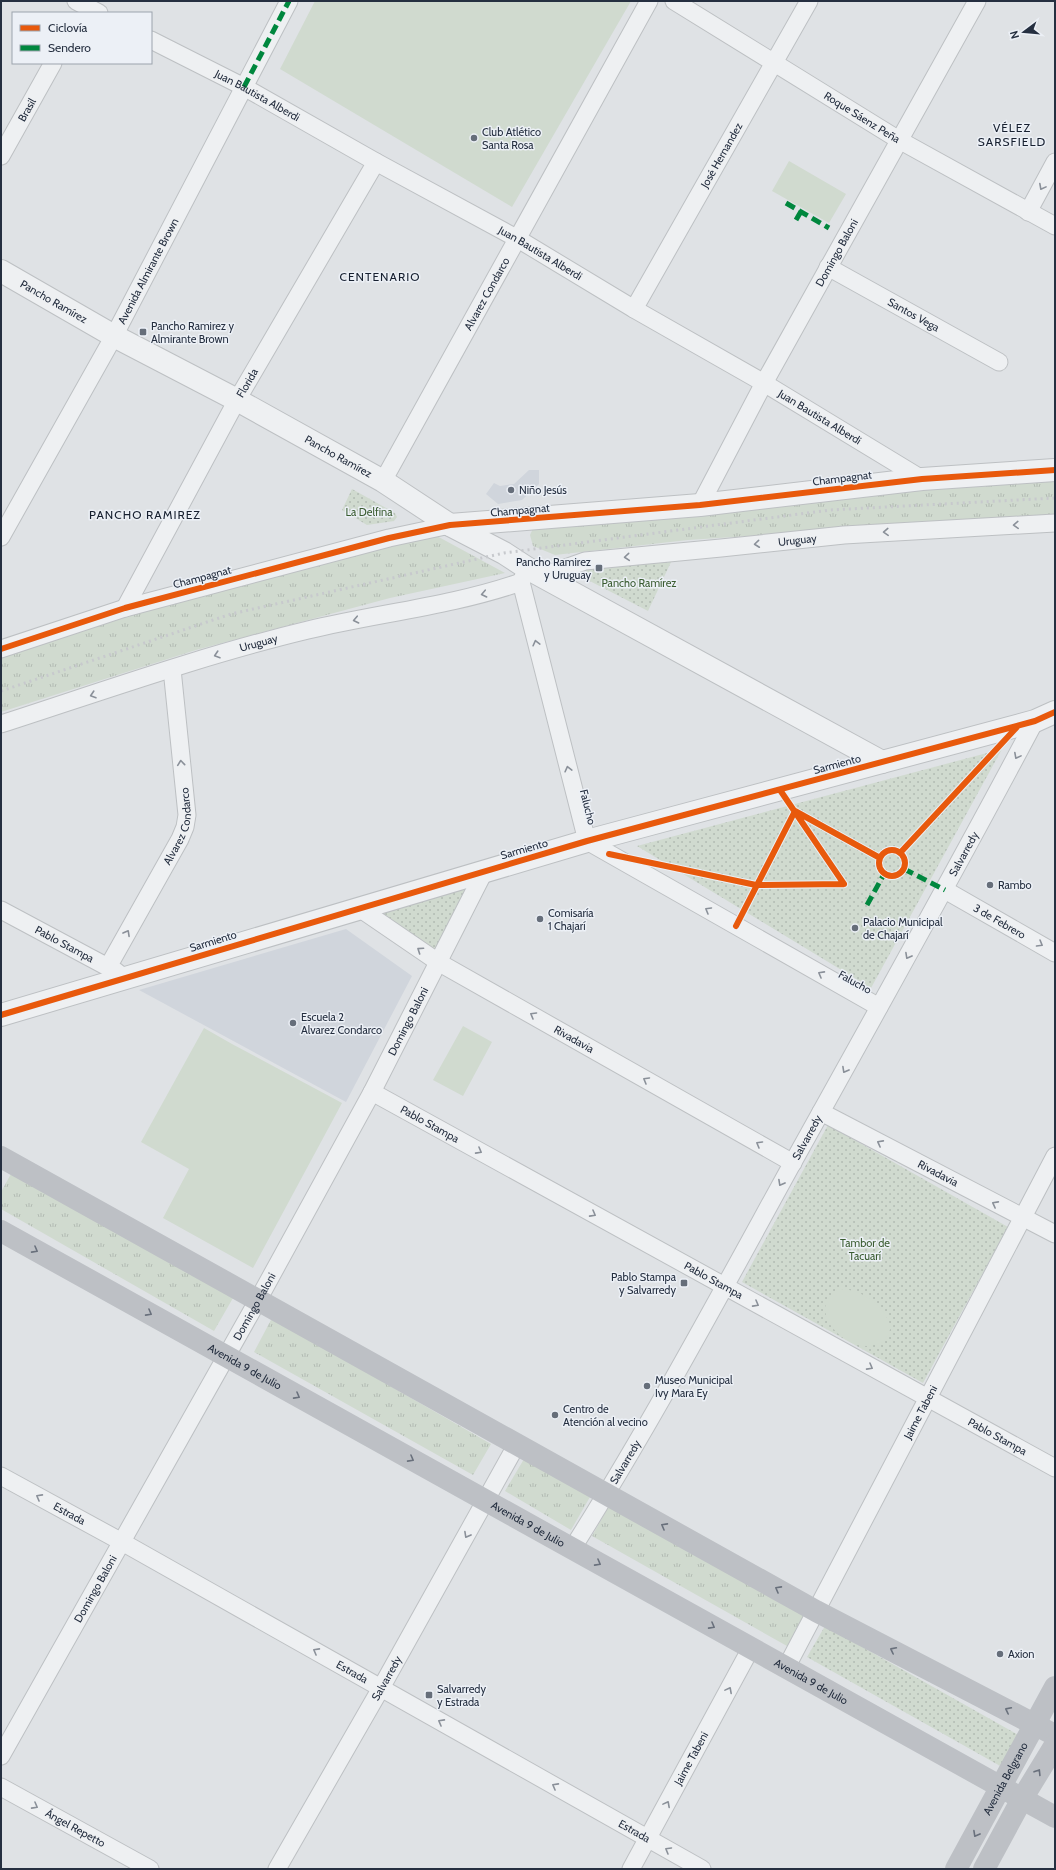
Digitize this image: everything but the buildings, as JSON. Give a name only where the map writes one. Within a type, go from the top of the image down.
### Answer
[{"type":"main road","points":[[1,1157],[816,1611],[1055,1735]]},
{"type":"main road","name":"Avenida 9 de Julio","points":[[1,1231],[1055,1817]]},
{"type":"main road","name":"Avenida Belgrano","points":[[956,1869],[1055,1687]]},
{"type":"main road","points":[[984,1869],[1022,1799],[1055,1745]]},
{"type":"street","name":"Avenida Almirante Brown","points":[[1,537],[114,336],[289,1]]},
{"type":"street","name":"Alvarez Condarco","points":[[383,481],[650,1]]},
{"type":"street","name":"Roque Sáenz Peña","points":[[674,1],[899,140],[1055,226]]},
{"type":"street","name":"José Hernandez","points":[[634,309],[809,1]]},
{"type":"street","name":"Domingo Baloni","points":[[700,505],[764,383],[977,1]]},
{"type":"street","name":"Juan Bautista Alberdi","points":[[152,41],[244,87],[376,162],[518,238],[634,309],[764,383],[922,479]]},
{"type":"street","name":"Brasil","points":[[1,156],[52,64]]},
{"type":"street","name":"Florida","points":[[125,608],[237,400],[376,162]]},
{"type":"street","points":[[1028,212],[1055,162]]},
{"type":"street","name":"Santos Vega","points":[[828,267],[999,362]]},
{"type":"street","name":"Pancho Ramírez","points":[[1,271],[114,336],[237,400],[383,481],[450,525],[504,553],[530,575],[882,762]]},
{"type":"street","name":"Champagnat","points":[[1,649],[125,608],[389,538],[450,525],[700,505],[922,479],[1055,470]]},
{"type":"street","name":"Uruguay","points":[[1,724],[257,643],[310,630],[490,592],[530,575],[585,561],[844,534],[1055,523]]},
{"type":"street","name":"Falucho","points":[[530,575],[587,841],[880,1007]]},
{"type":"street","name":"Alvarez Condarco","points":[[108,967],[180,839],[185,827],[186,815],[172,670]]},
{"type":"street","name":"Sarmiento","points":[[1,1015],[587,841],[1035,721],[1055,712]]},
{"type":"street","name":"Salvarredy","points":[[572,1549],[607,1494],[793,1163],[945,890],[1035,721]]},
{"type":"street","name":"Domingo Baloni","points":[[1,1756],[227,1357],[372,1092],[484,872]]},
{"type":"street","name":"3 de Febrero","points":[[945,890],[1055,953]]},
{"type":"street","name":"Rivadavia","points":[[359,908],[438,962],[793,1163]]},
{"type":"street","name":"Pablo Stampa","points":[[1,910],[128,977]]},
{"type":"street","name":"Pablo Stampa","points":[[372,1092],[1055,1468]]},
{"type":"street","name":"Rivadavia","points":[[821,1112],[1055,1234]]},
{"type":"street","name":"Jaime Tabeni","points":[[786,1668],[1055,1156]]},
{"type":"street","name":"Salvarredy","points":[[277,1869],[381,1688],[517,1444]]},
{"type":"street","name":"Estrada","points":[[1,1476],[122,1542],[702,1869]]},
{"type":"street","name":"Jaime Tabeni","points":[[631,1869],[751,1648]]},
{"type":"street","name":"Ángel Repetto","points":[[1,1787],[150,1869]]},
{"type":"shaded area","name":"Niño Jesús","points":[[529,470],[539,470],[539,484],[522,500],[498,504],[486,494],[494,483],[500,486],[514,484]]},
{"type":"shaded area","name":"Escuela 2 Alvarez Condarco","points":[[346,929],[412,976],[346,1102],[139,990]]},
{"type":"green space","name":"Club Atlético Santa Rosa","points":[[315,1],[631,1],[512,207],[280,69]]},
{"type":"green space","points":[[789,161],[846,194],[829,223],[772,191]]},
{"type":"green space","points":[[1055,481],[1055,516],[688,540],[555,555],[533,546],[530,535],[536,522],[825,495]]},
{"type":"green space","name":"La Delfina","points":[[352,489],[395,513],[397,517],[394,521],[367,525],[342,510]]},
{"type":"green space","points":[[435,535],[505,573],[390,598],[196,650],[1,712],[1,658],[194,595]]},
{"type":"green space","name":"Pancho Ramírez","points":[[672,560],[648,611],[582,577],[589,567]]},
{"type":"green space","points":[[1002,749],[871,988],[637,846]]},
{"type":"green space","points":[[478,876],[437,956],[366,909]]},
{"type":"green space","points":[[463,1026],[492,1042],[463,1096],[433,1080]]},
{"type":"green space","points":[[204,1028],[342,1103],[253,1268],[163,1218],[189,1169],[141,1142]]},
{"type":"green space","name":"Tambor de Tacuarí","points":[[828,1125],[1008,1227],[923,1383],[742,1282]]},
{"type":"green space","points":[[12,1172],[233,1298],[214,1331],[1,1209],[1,1192]]},
{"type":"green space","points":[[838,1289],[847,1289],[864,1295],[884,1312],[891,1328],[884,1341],[866,1346],[856,1344],[837,1333],[830,1325],[826,1316],[826,1306],[829,1297]]},
{"type":"green space","points":[[272,1318],[491,1444],[473,1475],[254,1352]]},
{"type":"green space","points":[[524,1459],[590,1497],[571,1530],[505,1491]]},
{"type":"green space","points":[[610,1504],[805,1614],[787,1646],[592,1536]]},
{"type":"green space","points":[[825,1626],[1020,1736],[1002,1767],[807,1657]]},
{"type":"railway","points":[[1,691],[231,614],[504,553],[830,510],[1055,498]]},
{"type":"marked path","points":[[244,87],[289,1]]},
{"type":"marked path","points":[[786,203],[829,228]]},
{"type":"marked path","points":[[796,220],[803,208]]},
{"type":"marked path","points":[[904,869],[945,890]]},
{"type":"marked path","points":[[867,905],[884,874]]},
{"type":"cycle path","points":[[1,649],[125,608],[389,538],[450,525],[700,505],[922,479],[1055,470]]},
{"type":"cycle path","points":[[1,1015],[587,841],[1035,721],[1055,712]]},
{"type":"cycle path","points":[[900,853],[1017,727]]},
{"type":"cycle path","points":[[780,790],[844,884]]},
{"type":"cycle path","points":[[736,926],[795,811],[880,858]]},
{"type":"cycle path","points":[[892,850],[901,854],[905,863],[901,872],[892,876],[883,872],[879,863],[883,854],[892,850]]},
{"type":"cycle path","points":[[609,854],[756,885],[844,884]]},
{"type":"place","name":"Club Atlético Santa Rosa","points":[[474,138]]},
{"type":"place","name":"Pancho Ramirez y Almirante Brown","points":[[143,332]]},
{"type":"place","name":"Niño Jesús","points":[[511,490]]},
{"type":"place","name":"Pancho Ramirez y Uruguay","points":[[599,568]]},
{"type":"place","name":"Rambo","points":[[990,885]]},
{"type":"place","name":"Comisaría 1 Chajarí","points":[[540,919]]},
{"type":"place","name":"Palacio Municipal de Chajarí","points":[[855,928]]},
{"type":"place","name":"Escuela 2 Alvarez Condarco","points":[[293,1023]]},
{"type":"place","name":"Pablo Stampa y Salvarredy","points":[[684,1283]]},
{"type":"place","name":"Museo Municipal Ivy Mara Ey","points":[[647,1386]]},
{"type":"place","name":"Centro de Atención al vecino","points":[[555,1415]]},
{"type":"place","name":"Axion","points":[[1000,1654]]},
{"type":"place","name":"Salvarredy y Estrada","points":[[429,1695]]},
{"type":"district","name":"VÉLEZ SARSFIELD","points":[[1012,134]]},
{"type":"district","name":"CENTENARIO","points":[[380,276]]},
{"type":"district","name":"PANCHO RAMIREZ","points":[[145,514]]}]
